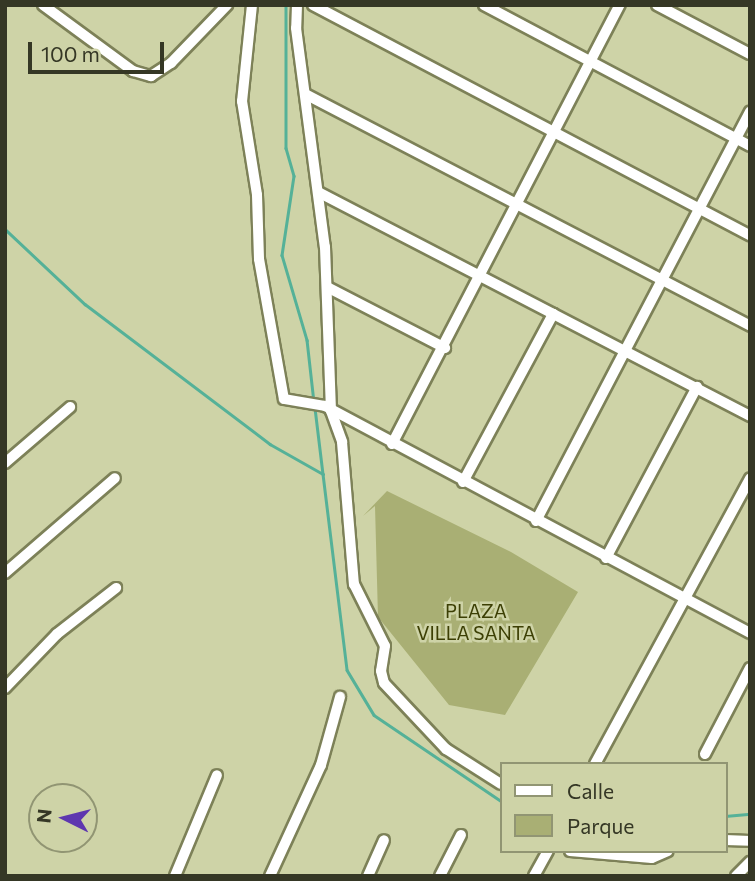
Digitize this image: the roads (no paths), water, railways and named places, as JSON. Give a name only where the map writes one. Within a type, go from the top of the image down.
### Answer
[{"type":"street","points":[[43,5],[118,60],[151,76],[171,62],[228,5]]},
{"type":"street","points":[[252,5],[242,101],[257,195],[259,259],[284,399],[314,402],[750,633]]},
{"type":"street","points":[[297,5],[296,28],[307,95],[327,287],[331,411],[342,442],[354,584],[385,646],[381,671],[384,683],[446,749],[500,784]]},
{"type":"street","points":[[313,5],[750,235]]},
{"type":"street","points":[[484,5],[750,146]]},
{"type":"street","points":[[392,444],[445,348],[620,5]]},
{"type":"street","points":[[657,5],[750,54]]},
{"type":"street","points":[[307,95],[750,326]]},
{"type":"street","points":[[536,521],[750,111]]},
{"type":"street","points":[[318,192],[750,416]]},
{"type":"street","points":[[327,287],[445,348]]},
{"type":"street","points":[[463,482],[553,314]]},
{"type":"street","points":[[607,558],[697,387]]},
{"type":"street","points":[[5,463],[70,407]]},
{"type":"street","points":[[5,573],[115,478]]},
{"type":"street","points":[[596,762],[750,478]]},
{"type":"street","points":[[5,688],[57,634],[116,587]]},
{"type":"street","points":[[705,754],[750,668]]},
{"type":"street","points":[[270,876],[321,765],[340,697]]},
{"type":"street","points":[[175,876],[217,775]]},
{"type":"street","points":[[440,876],[461,835]]},
{"type":"street","points":[[368,876],[384,840]]},
{"type":"street","points":[[727,840],[750,841]]},
{"type":"street","points":[[534,876],[547,853]]},
{"type":"street","points":[[588,853],[652,858],[663,853]]},
{"type":"street","points":[[736,876],[750,862]]},
{"type":"waterway","points":[[286,5],[286,148],[294,176],[282,255],[307,340],[314,402]]},
{"type":"waterway","points":[[5,229],[85,304],[270,444],[323,474],[347,670],[374,715],[500,800]]},
{"type":"waterway","points":[[315,408],[323,474]]},
{"type":"waterway","points":[[727,816],[750,814]]},
{"type":"park label","name":"PLAZA VILLA SANTA","points":[[476,622]]}]
